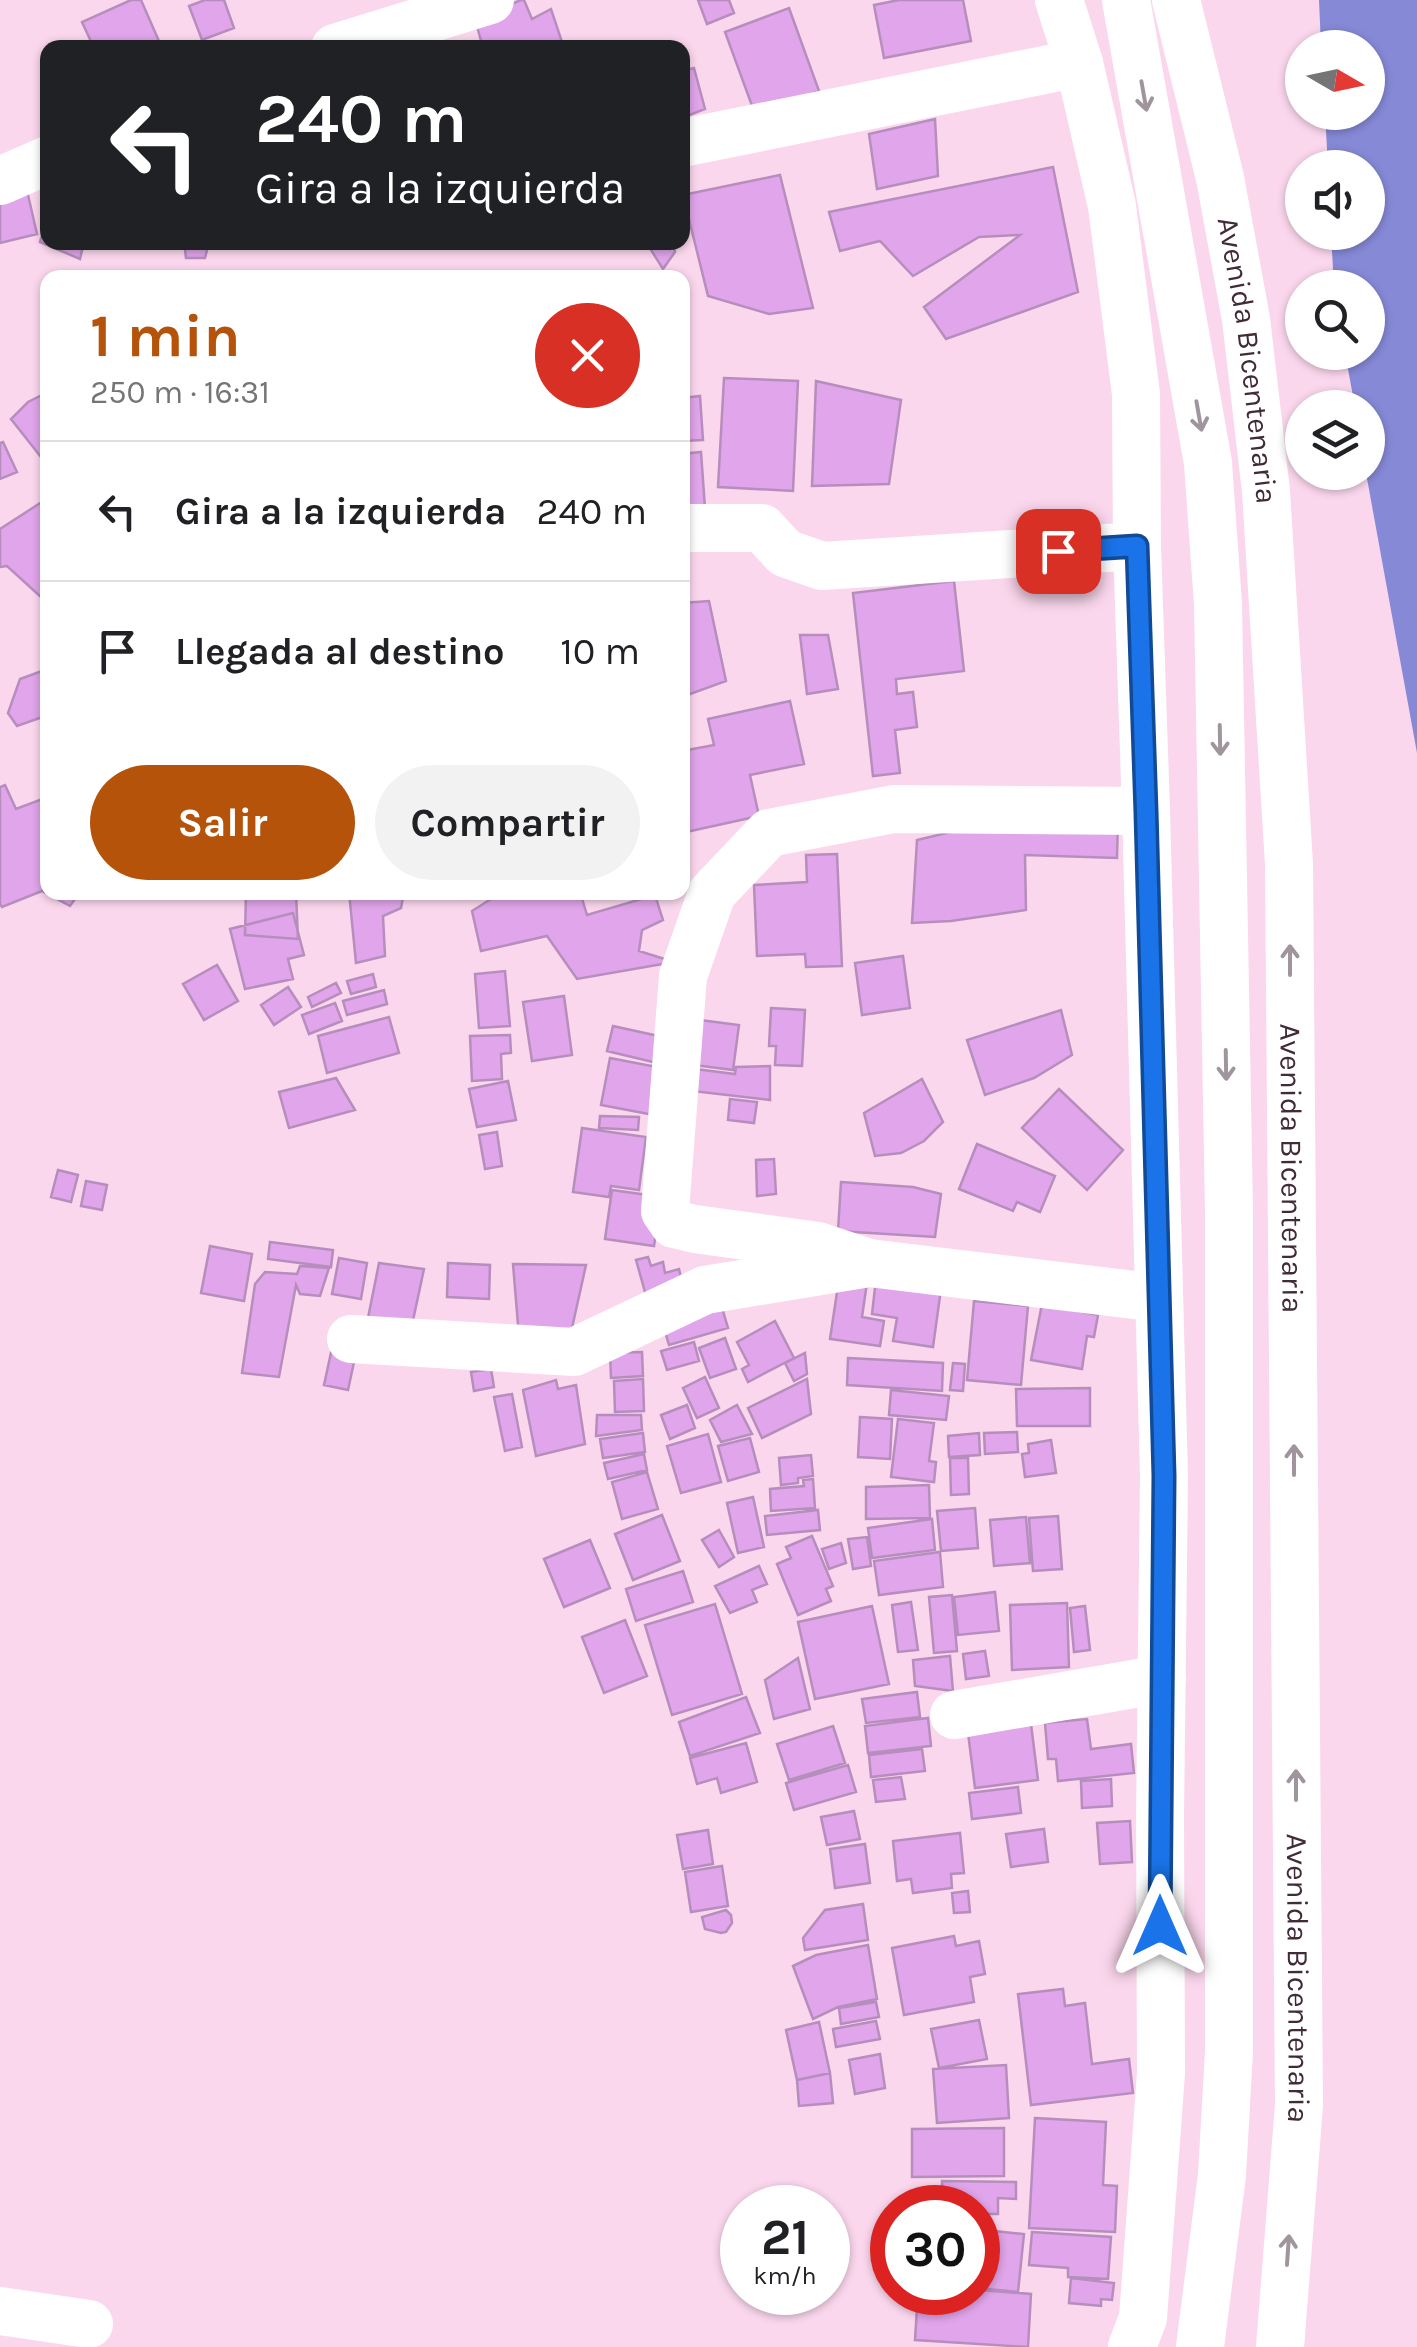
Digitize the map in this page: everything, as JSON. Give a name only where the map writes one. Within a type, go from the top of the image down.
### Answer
[{"type":"street","points":[[361,40],[490,0]]},
{"type":"street","points":[[1059,0],[1079,63],[1112,206],[1136,394],[1164,1476],[1161,2073],[1143,2318],[1132,2347]]},
{"type":"street","name":"Avenida Bicentenaria","points":[[1126,0],[1208,463],[1218,604],[1229,1211],[1230,2051],[1222,2174],[1200,2347]]},
{"type":"street","name":"Avenida Bicentenaria","points":[[1176,0],[1220,178],[1246,319],[1266,490],[1290,864],[1298,2105],[1280,2347]]},
{"type":"street","points":[[690,142],[1079,63]]},
{"type":"street","points":[[0,180],[40,163]]},
{"type":"street","points":[[690,528],[762,528],[784,552],[822,566],[1137,546]]},
{"type":"street","points":[[1146,812],[894,809],[769,833],[712,892],[683,976],[665,1211],[674,1224],[695,1230],[818,1246],[869,1263],[1159,1298]]},
{"type":"street","points":[[350,1339],[574,1352],[705,1290],[869,1263]]},
{"type":"street","points":[[954,1716],[1162,1678]]},
{"type":"street","points":[[0,2311],[89,2324]]},
{"type":"water","points":[[1319,0],[1417,0],[1417,753],[1369,490],[1385,490],[1385,390],[1352,390],[1348,370],[1385,370],[1385,270],[1333,270],[1332,250],[1385,250],[1385,150],[1327,150],[1326,130],[1385,130],[1385,30],[1320,30]]},
{"type":"building","points":[[131,0],[141,0],[158,40],[90,40],[82,22]]},
{"type":"building","points":[[205,0],[224,0],[234,28],[202,40],[189,6]]},
{"type":"building","points":[[524,0],[532,19],[551,9],[561,40],[481,40],[475,19]]},
{"type":"building","points":[[698,0],[729,0],[734,13],[707,24]]},
{"type":"building","points":[[899,0],[963,0],[971,41],[884,58],[874,5]]},
{"type":"building","points":[[789,8],[819,91],[755,114],[725,32]]},
{"type":"building","points":[[694,68],[705,109],[690,115],[690,69]]},
{"type":"building","points":[[935,119],[938,176],[877,189],[869,134]]},
{"type":"building","points":[[1053,167],[1078,292],[946,339],[924,307],[1020,235],[979,237],[913,276],[880,241],[840,251],[829,212]]},
{"type":"building","points":[[780,175],[813,308],[769,314],[708,296],[690,223],[690,194]]},
{"type":"building","points":[[26,186],[37,234],[0,243],[0,190]]},
{"type":"building","points":[[59,250],[82,250],[80,259]]},
{"type":"building","points":[[185,250],[207,250],[205,258],[186,258]]},
{"type":"building","points":[[651,250],[675,250],[663,269]]},
{"type":"building","points":[[724,378],[798,381],[793,491],[718,487]]},
{"type":"building","points":[[816,381],[901,400],[889,484],[812,486]]},
{"type":"building","points":[[40,396],[40,456],[11,419]]},
{"type":"building","points":[[700,396],[703,440],[690,441],[690,397]]},
{"type":"building","points":[[3,442],[17,472],[0,479],[0,443]]},
{"type":"building","points":[[701,452],[705,508],[690,509],[690,453]]},
{"type":"building","points":[[40,503],[40,596],[7,566],[0,567],[0,529]]},
{"type":"building","points":[[954,581],[964,671],[896,679],[897,694],[913,692],[917,727],[895,730],[900,773],[873,776],[853,593]]},
{"type":"building","points":[[709,601],[726,681],[690,694],[690,602]]},
{"type":"building","points":[[800,635],[828,635],[838,689],[807,694]]},
{"type":"building","points":[[40,672],[40,718],[17,726],[8,713],[20,679]]},
{"type":"building","points":[[790,701],[804,764],[750,775],[759,816],[690,831],[690,750],[714,745],[708,719]]},
{"type":"building","points":[[5,785],[16,809],[40,800],[40,892],[2,907],[0,904],[0,787]]},
{"type":"building","points":[[1118,819],[1117,858],[1025,855],[1026,910],[912,923],[917,840],[993,822]]},
{"type":"building","points":[[837,854],[842,966],[806,967],[805,954],[757,956],[754,885],[807,882],[806,855]]},
{"type":"building","points":[[246,900],[296,900],[298,939],[245,935]]},
{"type":"building","points":[[350,900],[402,900],[401,908],[383,916],[385,956],[356,963]]},
{"type":"building","points":[[489,900],[582,900],[587,915],[638,900],[657,900],[663,920],[642,930],[639,951],[674,962],[577,979],[547,936],[481,951],[472,911]]},
{"type":"building","points":[[293,913],[304,955],[288,959],[293,979],[245,989],[230,929]]},
{"type":"building","points":[[903,956],[910,1008],[862,1015],[855,963]]},
{"type":"building","points":[[217,965],[238,1001],[204,1020],[183,984]]},
{"type":"building","points":[[505,971],[510,1026],[479,1028],[475,974]]},
{"type":"building","points":[[373,974],[376,987],[351,994],[347,981]]},
{"type":"building","points":[[336,983],[341,993],[312,1007],[308,997]]},
{"type":"building","points":[[288,987],[301,1007],[274,1025],[261,1005]]},
{"type":"building","points":[[384,990],[387,1004],[347,1015],[343,1001]]},
{"type":"building","points":[[564,996],[572,1055],[532,1061],[523,1002]]},
{"type":"building","points":[[335,1003],[342,1021],[309,1034],[302,1015]]},
{"type":"building","points":[[771,1008],[805,1010],[802,1066],[775,1065],[776,1046],[769,1046]]},
{"type":"building","points":[[1061,1010],[1072,1055],[1034,1078],[985,1095],[967,1040]]},
{"type":"building","points":[[389,1017],[399,1053],[327,1073],[318,1036]]},
{"type":"building","points":[[700,1020],[739,1025],[733,1070],[694,1065]]},
{"type":"building","points":[[613,1026],[663,1037],[657,1063],[607,1051]]},
{"type":"building","points":[[510,1035],[511,1053],[501,1054],[502,1079],[472,1081],[470,1036]]},
{"type":"building","points":[[610,1058],[662,1068],[654,1115],[601,1105]]},
{"type":"building","points":[[770,1066],[770,1100],[692,1091],[695,1069],[735,1074],[736,1067]]},
{"type":"building","points":[[336,1078],[355,1110],[289,1128],[279,1092]]},
{"type":"building","points":[[922,1079],[943,1122],[924,1141],[901,1153],[875,1156],[864,1113]]},
{"type":"building","points":[[508,1081],[516,1120],[477,1127],[469,1089]]},
{"type":"building","points":[[1059,1089],[1123,1150],[1087,1190],[1022,1128]]},
{"type":"building","points":[[730,1099],[757,1102],[754,1123],[728,1120]]},
{"type":"building","points":[[600,1116],[639,1117],[638,1130],[599,1128]]},
{"type":"building","points":[[582,1128],[646,1137],[639,1190],[611,1186],[609,1197],[573,1192]]},
{"type":"building","points":[[497,1132],[502,1166],[485,1169],[479,1135]]},
{"type":"building","points":[[977,1144],[1055,1176],[1040,1212],[1017,1202],[1013,1211],[959,1189]]},
{"type":"building","points":[[774,1159],[776,1194],[757,1196],[756,1160]]},
{"type":"building","points":[[58,1170],[78,1175],[71,1202],[51,1197]]},
{"type":"building","points":[[86,1181],[107,1185],[102,1210],[81,1206]]},
{"type":"building","points":[[841,1182],[913,1187],[941,1194],[935,1237],[838,1231]]},
{"type":"building","points":[[612,1190],[648,1195],[660,1206],[654,1246],[605,1239]]},
{"type":"building","points":[[270,1242],[333,1250],[331,1267],[268,1259]]},
{"type":"building","points":[[210,1246],[252,1254],[244,1301],[201,1293]]},
{"type":"building","points":[[648,1257],[651,1266],[663,1262],[665,1273],[679,1269],[684,1290],[647,1299],[636,1260]]},
{"type":"building","points":[[339,1258],[367,1263],[361,1299],[332,1294]]},
{"type":"building","points":[[379,1263],[424,1269],[412,1325],[368,1318]]},
{"type":"building","points":[[448,1263],[490,1265],[489,1299],[447,1297]]},
{"type":"building","points":[[513,1264],[586,1265],[570,1337],[519,1337]]},
{"type":"building","points":[[300,1266],[329,1268],[320,1296],[300,1294],[296,1285],[279,1377],[242,1373],[255,1284],[265,1272],[297,1274]]},
{"type":"building","points":[[840,1272],[868,1276],[862,1317],[884,1321],[880,1346],[830,1339]]},
{"type":"building","points":[[876,1279],[941,1289],[933,1347],[893,1341],[897,1318],[872,1314]]},
{"type":"building","points":[[720,1301],[728,1328],[669,1345],[661,1318]]},
{"type":"building","points":[[974,1301],[1028,1306],[1021,1385],[967,1380]]},
{"type":"building","points":[[1042,1304],[1098,1315],[1094,1337],[1087,1336],[1082,1369],[1031,1360]]},
{"type":"building","points":[[775,1321],[794,1358],[748,1382],[742,1369],[749,1365],[737,1342]]},
{"type":"building","points":[[725,1338],[736,1369],[710,1378],[699,1348]]},
{"type":"building","points":[[694,1342],[699,1361],[667,1370],[661,1351]]},
{"type":"building","points":[[332,1348],[356,1353],[348,1390],[324,1385]]},
{"type":"building","points":[[642,1352],[643,1376],[611,1378],[610,1353]]},
{"type":"building","points":[[805,1353],[807,1374],[794,1381],[785,1363]]},
{"type":"building","points":[[848,1358],[943,1363],[942,1391],[847,1385]]},
{"type":"building","points":[[953,1363],[965,1364],[963,1391],[950,1390]]},
{"type":"building","points":[[491,1369],[494,1387],[474,1391],[471,1372]]},
{"type":"building","points":[[705,1377],[719,1408],[697,1418],[683,1388]]},
{"type":"building","points":[[643,1379],[644,1411],[615,1412],[614,1381]]},
{"type":"building","points":[[807,1379],[811,1414],[762,1438],[748,1408]]},
{"type":"building","points":[[556,1380],[558,1389],[576,1385],[585,1444],[536,1456],[523,1390]]},
{"type":"building","points":[[1090,1388],[1090,1426],[1017,1426],[1016,1389]]},
{"type":"building","points":[[891,1390],[949,1396],[946,1420],[889,1415]]},
{"type":"building","points":[[512,1394],[522,1447],[505,1451],[494,1397]]},
{"type":"building","points":[[687,1405],[695,1428],[670,1439],[661,1415]]},
{"type":"building","points":[[737,1405],[752,1434],[721,1442],[710,1420]]},
{"type":"building","points":[[597,1415],[641,1415],[642,1430],[596,1436]]},
{"type":"building","points":[[860,1417],[892,1419],[890,1459],[858,1457]]},
{"type":"building","points":[[898,1419],[934,1423],[929,1461],[936,1462],[934,1482],[891,1477]]},
{"type":"building","points":[[1017,1432],[1018,1452],[985,1454],[984,1433]]},
{"type":"building","points":[[643,1433],[645,1452],[603,1458],[600,1439]]},
{"type":"building","points":[[979,1433],[980,1455],[949,1457],[948,1436]]},
{"type":"building","points":[[708,1434],[721,1482],[681,1493],[667,1446]]},
{"type":"building","points":[[750,1438],[759,1472],[728,1481],[718,1446]]},
{"type":"building","points":[[1051,1440],[1056,1473],[1025,1477],[1022,1454],[1029,1453],[1028,1444]]},
{"type":"building","points":[[644,1454],[647,1470],[608,1479],[604,1463]]},
{"type":"building","points":[[811,1455],[813,1476],[781,1485],[779,1458]]},
{"type":"building","points":[[950,1458],[968,1458],[969,1494],[951,1495]]},
{"type":"building","points":[[647,1472],[658,1509],[622,1519],[612,1482]]},
{"type":"building","points":[[813,1479],[815,1508],[771,1511],[770,1489],[804,1486],[803,1480]]},
{"type":"building","points":[[929,1485],[930,1518],[866,1519],[866,1487]]},
{"type":"building","points":[[753,1497],[764,1547],[738,1553],[727,1503]]},
{"type":"building","points":[[975,1508],[978,1548],[941,1551],[937,1511]]},
{"type":"building","points":[[818,1510],[820,1530],[767,1535],[765,1516]]},
{"type":"building","points":[[662,1515],[680,1561],[633,1580],[615,1534]]},
{"type":"building","points":[[1058,1516],[1062,1569],[1033,1571],[1029,1518]]},
{"type":"building","points":[[1026,1517],[1030,1563],[994,1566],[990,1520]]},
{"type":"building","points":[[932,1519],[935,1550],[872,1558],[868,1528]]},
{"type":"building","points":[[719,1530],[734,1557],[719,1567],[702,1540]]},
{"type":"building","points":[[812,1536],[833,1586],[826,1589],[831,1601],[798,1615],[777,1564],[791,1558],[786,1547]]},
{"type":"building","points":[[867,1537],[871,1566],[853,1569],[848,1539]]},
{"type":"building","points":[[590,1540],[610,1588],[564,1607],[544,1559]]},
{"type":"building","points":[[841,1543],[846,1563],[829,1569],[822,1549]]},
{"type":"building","points":[[940,1552],[943,1587],[879,1595],[874,1561]]},
{"type":"building","points":[[759,1566],[767,1584],[752,1590],[757,1602],[730,1613],[715,1586]]},
{"type":"building","points":[[683,1571],[693,1602],[636,1621],[626,1589]]},
{"type":"building","points":[[995,1592],[999,1631],[958,1635],[954,1597]]},
{"type":"building","points":[[952,1595],[957,1651],[934,1653],[929,1597]]},
{"type":"building","points":[[911,1602],[918,1650],[898,1652],[892,1605]]},
{"type":"building","points":[[1067,1603],[1069,1667],[1012,1670],[1010,1605]]},
{"type":"building","points":[[715,1604],[742,1694],[672,1715],[645,1625]]},
{"type":"building","points":[[872,1606],[889,1684],[815,1699],[798,1622]]},
{"type":"building","points":[[1085,1606],[1090,1650],[1074,1652],[1070,1608]]},
{"type":"building","points":[[625,1620],[647,1676],[604,1693],[582,1637]]},
{"type":"building","points":[[985,1651],[989,1676],[966,1679],[963,1654]]},
{"type":"building","points":[[950,1656],[953,1691],[915,1686],[913,1660]]},
{"type":"building","points":[[798,1658],[810,1709],[774,1719],[765,1680]]},
{"type":"building","points":[[917,1692],[920,1717],[866,1723],[862,1699]]},
{"type":"building","points":[[746,1697],[760,1733],[690,1756],[679,1722]]},
{"type":"building","points":[[928,1718],[931,1746],[868,1753],[865,1726]]},
{"type":"building","points":[[1087,1719],[1091,1749],[1131,1744],[1134,1773],[1058,1781],[1056,1759],[1048,1759],[1045,1723]]},
{"type":"building","points":[[1031,1724],[1038,1780],[975,1788],[968,1733]]},
{"type":"building","points":[[833,1726],[845,1763],[789,1780],[777,1744]]},
{"type":"building","points":[[746,1743],[757,1782],[721,1793],[717,1778],[697,1784],[690,1758]]},
{"type":"building","points":[[922,1749],[925,1771],[871,1777],[869,1755]]},
{"type":"building","points":[[848,1765],[856,1792],[794,1810],[786,1783]]},
{"type":"building","points":[[901,1777],[905,1799],[876,1802],[873,1780]]},
{"type":"building","points":[[1111,1779],[1112,1806],[1082,1808],[1081,1781]]},
{"type":"building","points":[[1018,1787],[1021,1813],[972,1819],[969,1793]]},
{"type":"building","points":[[854,1811],[860,1839],[827,1845],[821,1817]]},
{"type":"building","points":[[1130,1821],[1132,1862],[1100,1864],[1097,1823]]},
{"type":"building","points":[[1044,1829],[1048,1862],[1011,1867],[1006,1834]]},
{"type":"building","points":[[708,1830],[713,1864],[683,1869],[677,1835]]},
{"type":"building","points":[[960,1833],[964,1873],[951,1874],[952,1888],[913,1893],[911,1879],[897,1881],[893,1841]]},
{"type":"building","points":[[865,1844],[870,1883],[835,1888],[830,1849]]},
{"type":"building","points":[[722,1866],[728,1906],[691,1912],[685,1872]]},
{"type":"building","points":[[968,1891],[970,1912],[954,1913],[952,1893]]},
{"type":"building","points":[[863,1904],[868,1940],[805,1950],[803,1938],[825,1910]]},
{"type":"building","points":[[726,1910],[732,1923],[726,1932],[705,1929],[702,1917]]},
{"type":"building","points":[[954,1936],[956,1946],[979,1941],[985,1974],[970,1977],[974,2002],[904,2015],[892,1948]]},
{"type":"building","points":[[868,1945],[877,1999],[838,2007],[813,2019],[793,1966],[816,1955]]},
{"type":"building","points":[[1063,1989],[1065,2006],[1085,2003],[1092,2064],[1129,2059],[1133,2093],[1031,2105],[1018,1994]]},
{"type":"building","points":[[876,2002],[879,2017],[841,2024],[839,2008]]},
{"type":"building","points":[[979,2020],[987,2059],[939,2068],[931,2029]]},
{"type":"building","points":[[876,2021],[880,2039],[836,2047],[833,2029]]},
{"type":"building","points":[[819,2022],[830,2073],[797,2080],[786,2030]]},
{"type":"building","points":[[880,2054],[885,2088],[855,2094],[849,2060]]},
{"type":"building","points":[[1006,2065],[1009,2118],[937,2123],[933,2069]]},
{"type":"building","points":[[830,2073],[833,2103],[799,2106],[797,2080]]},
{"type":"building","points":[[1035,2118],[1106,2122],[1103,2185],[1117,2186],[1115,2232],[1029,2228]]},
{"type":"building","points":[[1004,2128],[1004,2176],[912,2177],[912,2129]]},
{"type":"building","points":[[942,2181],[1016,2182],[1016,2199],[1000,2198],[1000,2185],[942,2185]]},
{"type":"building","points":[[1000,2232],[1024,2234],[1018,2292],[1000,2290]]},
{"type":"building","points":[[1032,2232],[1111,2237],[1108,2279],[1068,2277],[1068,2268],[1029,2265]]},
{"type":"building","points":[[1071,2278],[1114,2283],[1112,2300],[1101,2299],[1101,2306],[1069,2303]]},
{"type":"building","points":[[1000,2292],[1031,2294],[1028,2347],[915,2340],[917,2315],[1000,2315]]},
{"type":"route","points":[[1058,551],[1137,546],[1164,1476],[1160,1926]]}]
